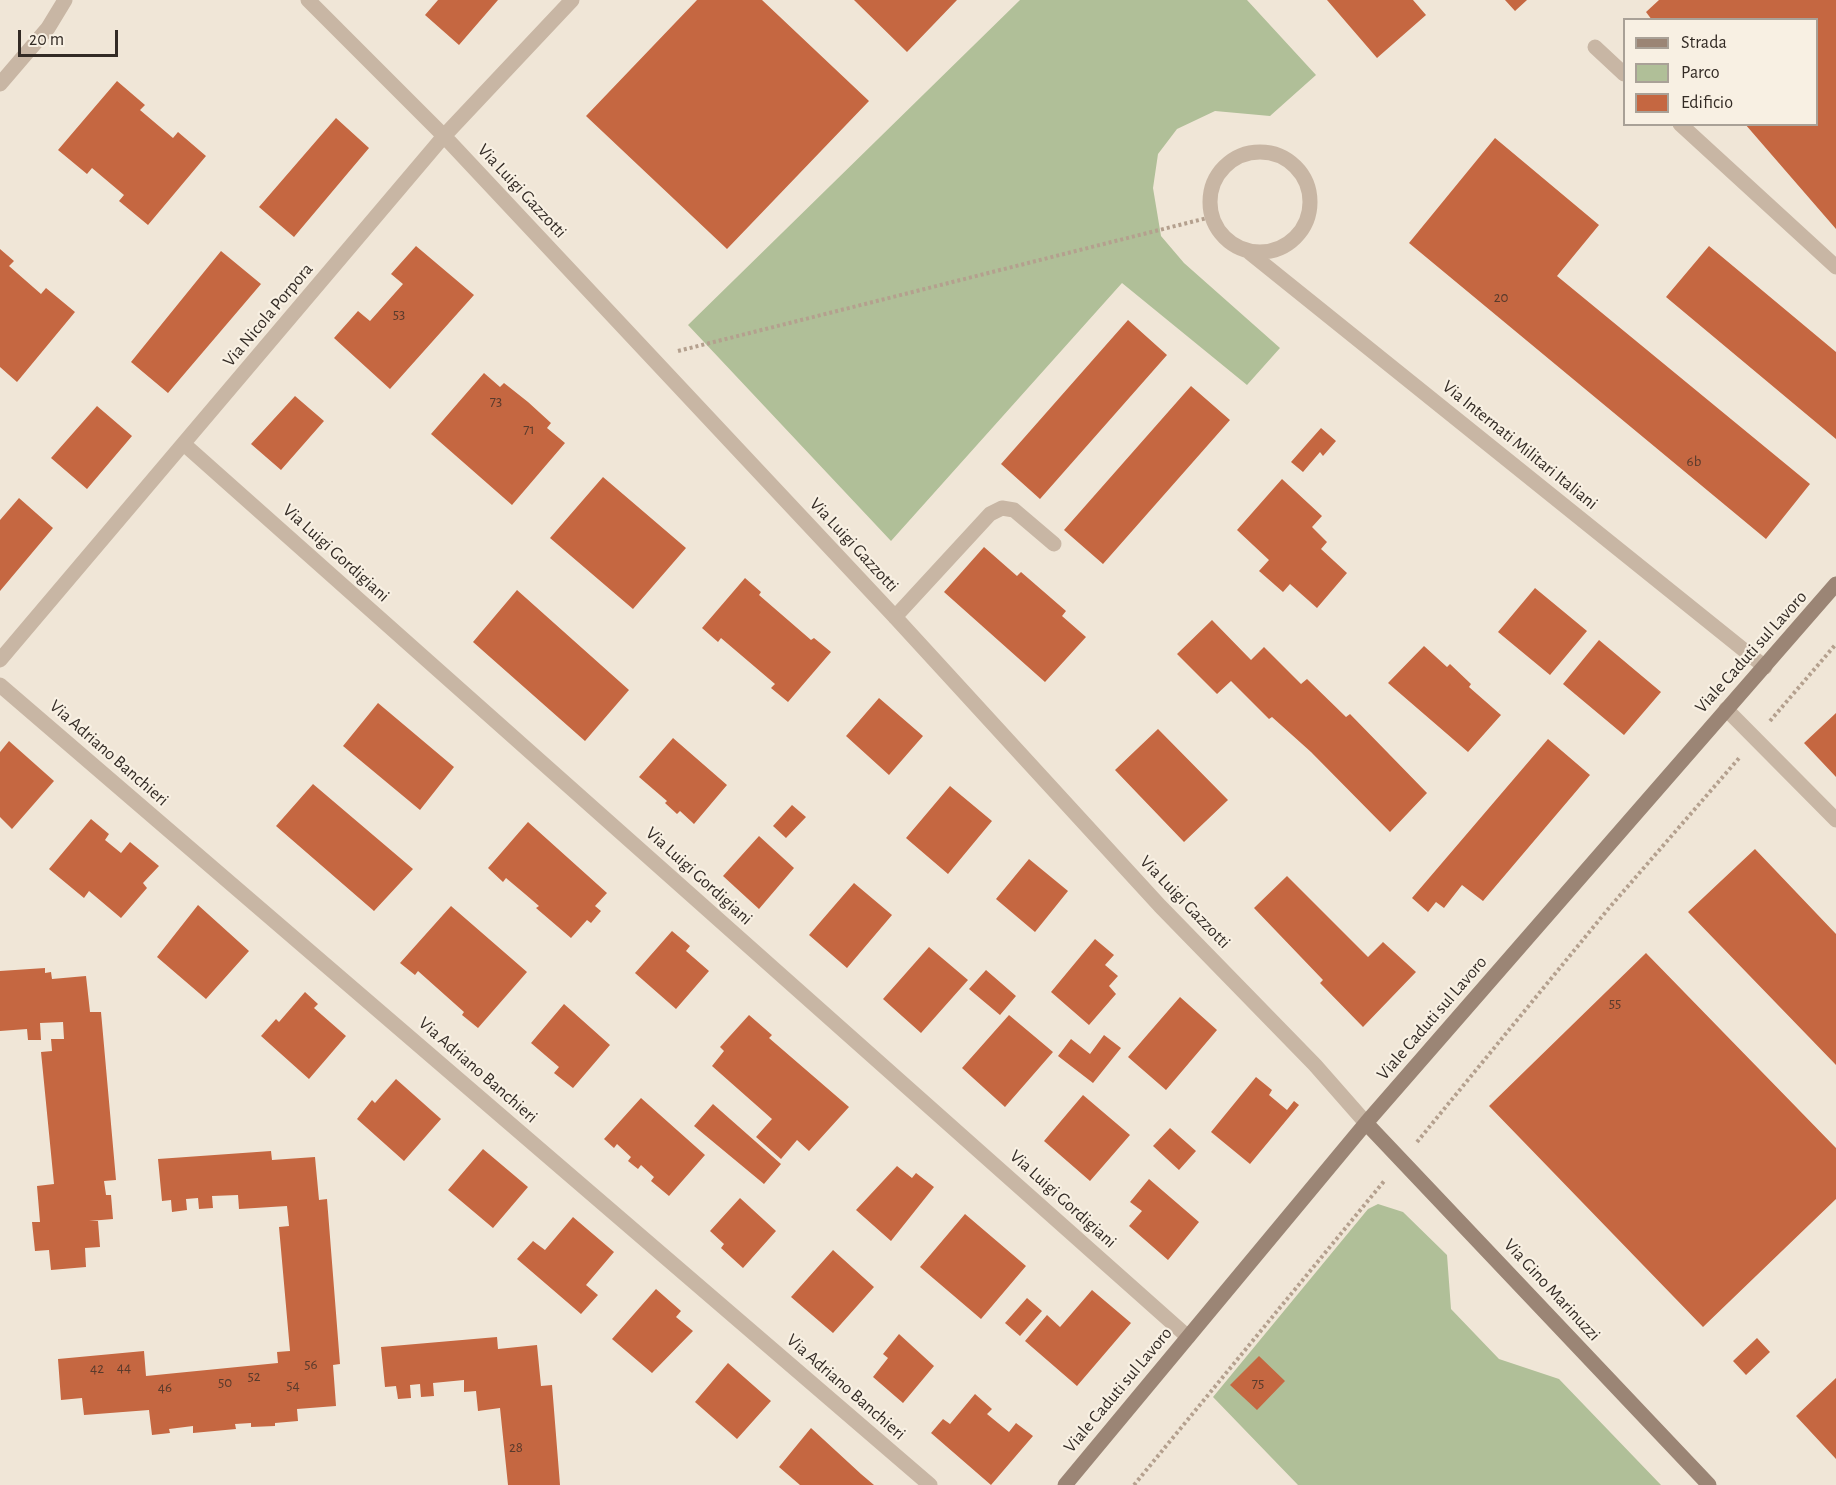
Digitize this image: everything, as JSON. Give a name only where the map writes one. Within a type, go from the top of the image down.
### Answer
[{"type":"street","points":[[0,84],[48,28],[65,0]]},
{"type":"street","name":"Via Luigi Gazzotti","points":[[308,0],[444,136],[895,617],[1144,888],[1315,1065],[1366,1123]]},
{"type":"street","name":"Via Nicola Porpora","points":[[0,660],[185,445],[444,136],[572,0]]},
{"type":"street","points":[[1595,47],[1623,73]]},
{"type":"street","points":[[1682,126],[1836,267]]},
{"type":"street","points":[[1211,218],[1212,184],[1228,162],[1246,153],[1272,153],[1298,168],[1309,187],[1310,213],[1297,238],[1280,250],[1250,253]]},
{"type":"street","name":"Via Internati Militari Italiani","points":[[1211,218],[1230,244],[1250,253],[1765,668]]},
{"type":"street","name":"Via Luigi Gordigiani","points":[[185,445],[1188,1337]]},
{"type":"street","points":[[895,617],[990,514],[1002,507],[1014,510],[1054,544]]},
{"type":"street","name":"Viale Caduti sul Lavoro","points":[[1065,1485],[1366,1123],[1836,584]]},
{"type":"street","name":"Via Adriano Banchieri","points":[[0,685],[930,1485]]},
{"type":"street","points":[[1726,709],[1836,820]]},
{"type":"street","name":"Via Gino Marinuzzi","points":[[1366,1123],[1709,1485]]},
{"type":"path","points":[[651,358],[1211,218]]},
{"type":"path","points":[[1134,1485],[1609,908],[1836,645]]},
{"type":"green space","points":[[1020,0],[1247,0],[1316,75],[1270,116],[1215,111],[1177,129],[1158,154],[1153,188],[1161,236],[1184,263],[1280,348],[1247,385],[1122,283],[891,541],[688,325]]},
{"type":"green space","points":[[1378,1204],[1403,1212],[1447,1255],[1451,1309],[1499,1359],[1559,1379],[1661,1485],[1298,1485],[1213,1397],[1368,1209]]},
{"type":"building","points":[[438,0],[498,0],[459,45],[425,15]]},
{"type":"building","points":[[697,0],[762,0],[869,101],[727,249],[586,116]]},
{"type":"building","points":[[854,0],[957,0],[907,52]]},
{"type":"building","points":[[1327,0],[1413,0],[1426,15],[1377,58]]},
{"type":"building","points":[[1505,0],[1527,0],[1515,11]]},
{"type":"building","points":[[1659,0],[1836,0],[1836,229],[1747,126],[1818,126],[1818,18],[1650,18],[1646,12]]},
{"type":"building","points":[[117,81],[145,105],[140,110],[173,138],[178,132],[206,156],[148,225],[119,201],[124,195],[92,168],[87,174],[58,150]]},
{"type":"building","points":[[336,118],[369,148],[294,237],[259,207]]},
{"type":"building","points":[[1495,138],[1599,225],[1557,276],[1810,484],[1766,539],[1409,243]]},
{"type":"building","points":[[416,246],[474,295],[390,389],[334,338],[358,311],[370,321],[403,284],[391,274]]},
{"type":"building","points":[[1709,246],[1836,352],[1836,439],[1666,297]]},
{"type":"building","points":[[0,249],[14,261],[9,266],[41,294],[46,288],[75,312],[17,382],[0,367]]},
{"type":"building","points":[[221,251],[261,284],[168,393],[131,362]]},
{"type":"building","points":[[1128,320],[1167,355],[1040,499],[1001,464]]},
{"type":"building","points":[[484,373],[500,387],[504,383],[528,402],[551,423],[547,428],[565,443],[512,505],[431,434]]},
{"type":"building","points":[[1191,386],[1230,420],[1103,564],[1064,530]]},
{"type":"building","points":[[295,396],[324,421],[281,470],[251,444]]},
{"type":"building","points":[[97,406],[132,436],[87,489],[51,458]]},
{"type":"building","points":[[1321,428],[1336,441],[1323,456],[1320,452],[1303,472],[1291,462]]},
{"type":"building","points":[[603,477],[686,548],[633,609],[550,538]]},
{"type":"building","points":[[1282,479],[1322,516],[1312,527],[1327,542],[1321,549],[1347,573],[1317,608],[1290,584],[1283,592],[1259,571],[1269,560],[1237,530]]},
{"type":"building","points":[[19,498],[53,528],[0,591],[0,520]]},
{"type":"building","points":[[984,547],[1017,576],[1021,572],[1066,611],[1062,616],[1086,637],[1045,682],[944,592]]},
{"type":"building","points":[[745,578],[761,592],[759,595],[811,640],[814,638],[831,652],[788,702],[771,688],[775,684],[721,638],[718,642],[702,628]]},
{"type":"building","points":[[1535,588],[1587,631],[1550,675],[1498,632]]},
{"type":"building","points":[[517,590],[629,690],[585,741],[473,642]]},
{"type":"building","points":[[1212,620],[1251,660],[1264,647],[1301,684],[1307,679],[1346,717],[1350,714],[1427,793],[1390,832],[1311,752],[1272,717],[1269,719],[1231,681],[1217,694],[1177,654]]},
{"type":"building","points":[[1599,640],[1661,692],[1624,735],[1563,684]]},
{"type":"building","points":[[1424,646],[1447,667],[1450,664],[1471,684],[1469,687],[1501,715],[1468,752],[1388,683]]},
{"type":"building","points":[[879,698],[923,736],[889,775],[846,736]]},
{"type":"building","points":[[378,703],[454,767],[420,810],[343,746]]},
{"type":"building","points":[[1836,713],[1836,777],[1804,743]]},
{"type":"building","points":[[1158,729],[1228,800],[1184,842],[1115,770]]},
{"type":"building","points":[[673,738],[727,785],[694,824],[680,811],[677,814],[665,803],[667,801],[639,777]]},
{"type":"building","points":[[1548,739],[1590,775],[1483,901],[1462,885],[1444,908],[1436,902],[1428,912],[1412,898]]},
{"type":"building","points":[[9,741],[54,781],[12,829],[0,817],[0,752]]},
{"type":"building","points":[[313,784],[413,869],[374,911],[276,826]]},
{"type":"building","points":[[950,786],[992,821],[948,874],[906,838]]},
{"type":"building","points":[[792,805],[806,817],[786,838],[773,826]]},
{"type":"building","points":[[91,819],[109,834],[105,840],[121,853],[130,842],[159,866],[143,883],[147,888],[121,918],[89,891],[84,898],[49,869]]},
{"type":"building","points":[[528,822],[607,893],[595,906],[601,911],[591,923],[587,920],[571,938],[536,908],[539,906],[525,894],[506,878],[503,882],[488,868]]},
{"type":"building","points":[[759,836],[794,868],[759,909],[723,876]]},
{"type":"building","points":[[1755,849],[1836,934],[1836,1065],[1688,912]]},
{"type":"building","points":[[1029,859],[1068,891],[1035,932],[996,899]]},
{"type":"building","points":[[1287,876],[1368,957],[1383,942],[1416,972],[1363,1027],[1320,983],[1323,980],[1254,908]]},
{"type":"building","points":[[854,883],[892,915],[847,968],[809,935]]},
{"type":"building","points":[[198,905],[249,951],[206,999],[157,957]]},
{"type":"building","points":[[451,906],[527,972],[478,1028],[462,1015],[464,1012],[418,971],[415,975],[400,963]]},
{"type":"building","points":[[672,931],[690,946],[686,951],[709,971],[676,1009],[635,973]]},
{"type":"building","points":[[1095,939],[1114,955],[1105,965],[1118,976],[1109,986],[1116,994],[1089,1025],[1051,992]]},
{"type":"building","points":[[929,947],[968,980],[921,1033],[883,999]]},
{"type":"building","points":[[1646,953],[1836,1148],[1836,1199],[1703,1327],[1489,1106]]},
{"type":"building","points":[[45,968],[45,973],[51,972],[52,979],[86,976],[90,1012],[101,1012],[116,1180],[104,1181],[106,1195],[111,1195],[113,1219],[89,1221],[98,1221],[100,1247],[85,1248],[86,1267],[51,1270],[49,1250],[35,1251],[32,1222],[40,1222],[37,1186],[54,1184],[41,1052],[52,1051],[51,1039],[64,1039],[63,1022],[40,1023],[41,1040],[28,1040],[27,1029],[0,1031],[0,971]]},
{"type":"building","points":[[986,970],[1016,996],[1000,1015],[969,989]]},
{"type":"building","points":[[305,992],[318,1004],[314,1008],[346,1036],[309,1079],[261,1036],[276,1019],[279,1022]]},
{"type":"building","points":[[1180,997],[1217,1030],[1166,1090],[1128,1057]]},
{"type":"building","points":[[564,1004],[610,1045],[573,1088],[554,1073],[559,1067],[531,1043]]},
{"type":"building","points":[[749,1015],[772,1035],[769,1038],[849,1107],[809,1151],[797,1140],[781,1159],[756,1137],[772,1119],[712,1066],[724,1051],[720,1047]]},
{"type":"building","points":[[1009,1015],[1053,1052],[1005,1107],[962,1068]]},
{"type":"building","points":[[1104,1035],[1121,1048],[1093,1083],[1058,1056],[1071,1039],[1090,1054]]},
{"type":"building","points":[[1256,1077],[1272,1090],[1269,1095],[1287,1110],[1294,1101],[1299,1105],[1250,1164],[1211,1132]]},
{"type":"building","points":[[396,1079],[441,1119],[404,1161],[357,1119],[372,1100],[375,1103]]},
{"type":"building","points":[[1083,1095],[1130,1135],[1090,1181],[1044,1141]]},
{"type":"building","points":[[641,1098],[705,1155],[669,1196],[651,1181],[654,1177],[641,1165],[638,1169],[628,1161],[631,1157],[617,1144],[614,1148],[604,1139]]},
{"type":"building","points":[[713,1104],[781,1164],[764,1184],[694,1126]]},
{"type":"building","points":[[1170,1128],[1196,1151],[1179,1170],[1153,1146]]},
{"type":"building","points":[[483,1149],[528,1187],[493,1228],[448,1190]]},
{"type":"building","points":[[271,1151],[272,1160],[315,1157],[319,1200],[327,1199],[340,1364],[333,1365],[336,1406],[297,1409],[298,1421],[275,1423],[275,1426],[251,1427],[251,1423],[235,1424],[236,1429],[193,1433],[193,1426],[169,1429],[170,1433],[152,1435],[149,1410],[84,1415],[82,1398],[61,1400],[58,1359],[144,1351],[146,1376],[278,1363],[277,1352],[290,1351],[279,1227],[289,1226],[287,1206],[239,1209],[238,1195],[212,1196],[213,1208],[199,1209],[198,1198],[186,1199],[187,1210],[172,1212],[171,1200],[162,1201],[158,1159]]},
{"type":"building","points":[[897,1166],[912,1178],[916,1173],[934,1187],[891,1241],[856,1210]]},
{"type":"building","points":[[1149,1179],[1199,1222],[1168,1260],[1129,1226],[1142,1211],[1130,1202]]},
{"type":"building","points":[[740,1198],[776,1231],[743,1268],[721,1248],[724,1244],[710,1231]]},
{"type":"building","points":[[965,1214],[1026,1266],[981,1319],[920,1267]]},
{"type":"building","points":[[573,1217],[614,1252],[586,1285],[598,1295],[581,1314],[517,1259],[533,1241],[545,1250]]},
{"type":"building","points":[[833,1250],[874,1287],[833,1333],[791,1297]]},
{"type":"building","points":[[656,1289],[681,1311],[676,1317],[693,1331],[652,1373],[612,1339]]},
{"type":"building","points":[[1092,1290],[1131,1323],[1077,1386],[1025,1341],[1047,1315],[1060,1327]]},
{"type":"building","points":[[1027,1298],[1042,1311],[1020,1336],[1005,1323]]},
{"type":"building","points":[[899,1334],[934,1366],[903,1403],[873,1377],[888,1358],[883,1354]]},
{"type":"building","points":[[497,1337],[498,1349],[537,1345],[541,1386],[552,1385],[560,1485],[508,1485],[500,1408],[478,1411],[476,1391],[464,1392],[464,1380],[433,1383],[434,1396],[421,1397],[420,1384],[410,1385],[411,1398],[398,1399],[396,1386],[385,1387],[381,1347]]},
{"type":"building","points":[[1757,1338],[1770,1352],[1746,1375],[1733,1361]]},
{"type":"building","points":[[1259,1356],[1285,1381],[1257,1410],[1230,1385]]},
{"type":"building","points":[[728,1363],[771,1401],[737,1439],[695,1402]]},
{"type":"building","points":[[1836,1378],[1836,1459],[1796,1416]]},
{"type":"building","points":[[975,1394],[992,1409],[987,1414],[1009,1432],[1016,1423],[1033,1436],[991,1485],[931,1433],[943,1419],[950,1424]]},
{"type":"building","points":[[811,1428],[874,1485],[800,1485],[779,1467]]}]
